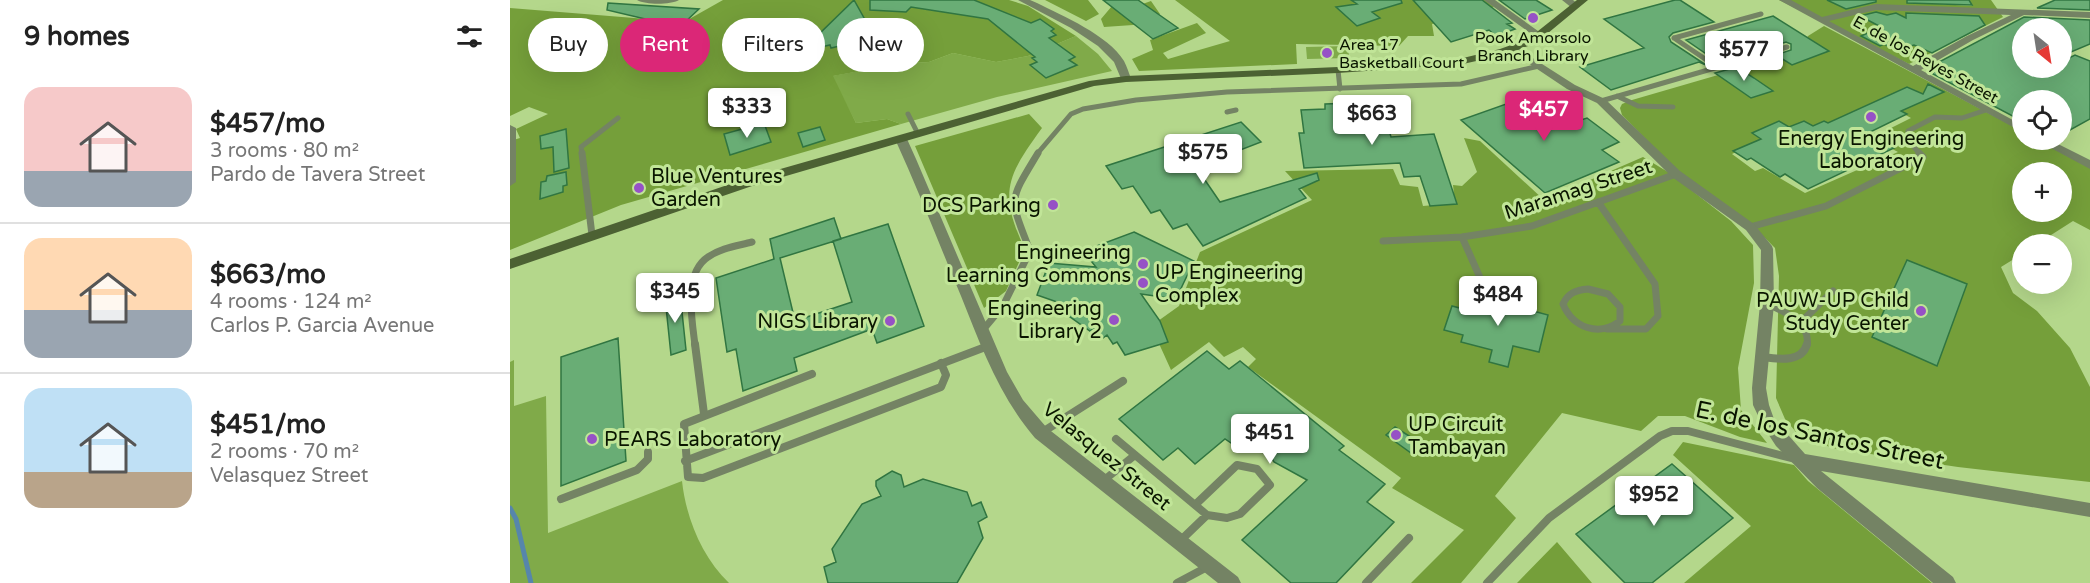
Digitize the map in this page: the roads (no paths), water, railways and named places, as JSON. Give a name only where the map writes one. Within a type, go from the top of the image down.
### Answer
[{"type":"main road","points":[[510,264],[741,185],[1094,83],[1126,79],[1338,70],[1463,61],[1514,49],[1540,36],[1575,2]]},
{"type":"street","points":[[642,0],[674,0]]},
{"type":"street","points":[[1023,0],[1068,22],[1108,51],[1119,61],[1126,79]]},
{"type":"street","points":[[1489,0],[1540,36]]},
{"type":"street","name":"E. de los Reyes Street","points":[[1784,0],[2012,124]]},
{"type":"street","points":[[1867,0],[1876,7]]},
{"type":"street","points":[[1820,20],[1876,7],[2090,15]]},
{"type":"street","points":[[1914,70],[1970,38],[2022,13]]},
{"type":"street","points":[[1514,49],[1571,87],[1601,101],[1676,174],[1750,227],[1767,249],[1767,304],[1759,388],[1761,405],[1768,422],[1800,460],[1844,501],[1947,583]]},
{"type":"street","points":[[510,128],[510,182]]},
{"type":"street","name":"Velasquez Street","points":[[901,139],[1010,395],[1041,433],[1232,583]]},
{"type":"street","points":[[2061,150],[2090,165]]},
{"type":"street","name":"E. de los Santos Street","points":[[1800,460],[2090,510]]},
{"type":"lane","points":[[1717,67],[1674,38],[1761,14]]},
{"type":"lane","points":[[1601,101],[1787,47]]},
{"type":"lane","points":[[982,331],[1003,306],[1030,251],[1014,209],[1013,195],[1020,179],[1043,144],[1071,114],[1093,106],[1227,92],[1461,84],[1539,66]]},
{"type":"lane","points":[[1338,70],[1340,89]]},
{"type":"lane","points":[[1617,96],[1638,106],[1673,108]]},
{"type":"lane","points":[[1227,112],[1236,110]]},
{"type":"lane","points":[[1750,227],[1826,206],[1923,156],[1908,140],[1908,131],[1927,119],[1962,118],[1986,110]]},
{"type":"lane","points":[[908,114],[918,134]]},
{"type":"lane","points":[[592,235],[581,147],[618,118]]},
{"type":"lane","name":"Maramag Street","points":[[1383,241],[1462,237],[1532,226],[1676,174]]},
{"type":"lane","points":[[1598,202],[1655,284],[1658,316],[1646,329],[1598,330],[1577,324],[1565,311],[1563,304],[1571,292],[1588,289],[1608,294],[1615,300],[1622,314],[1620,321],[1607,329]]},
{"type":"lane","points":[[1462,237],[1485,291]]},
{"type":"lane","points":[[704,414],[694,342],[694,273],[706,257],[752,242]]},
{"type":"lane","points":[[1801,322],[1833,291]]},
{"type":"lane","points":[[1763,357],[1780,360],[1802,355],[1808,349],[1810,340],[1801,322],[1779,308],[1767,304]]},
{"type":"lane","points":[[686,462],[988,346]]},
{"type":"lane","points":[[812,374],[684,423],[688,477],[703,478],[941,387],[946,375],[941,363]]},
{"type":"lane","points":[[1041,433],[1123,381]]},
{"type":"lane","name":"E. de los Santos Street","points":[[1487,583],[1549,518],[1660,436],[1672,431],[1688,431],[1800,460]]},
{"type":"lane","points":[[1116,439],[1207,515],[1233,519],[1267,490],[1270,485],[1268,478],[1252,465],[1241,464],[1196,504]]},
{"type":"lane","points":[[561,499],[637,470],[648,459],[648,452]]},
{"type":"lane","points":[[1103,480],[1135,455]]},
{"type":"lane","points":[[1180,541],[1207,515]]},
{"type":"lane","points":[[1366,583],[1409,538]]},
{"type":"lane","points":[[1177,583],[1210,565]]},
{"type":"waterway","points":[[510,508],[516,519],[531,583]]},
{"type":"place","name":"Pook Amorsolo Branch Library","points":[[1533,18]]},
{"type":"place","name":"Area 17 Basketball Court","points":[[1327,53]]},
{"type":"place","name":"Energy Engineering Laboratory","points":[[1871,117]]},
{"type":"place","name":"Blue Ventures Garden","points":[[639,188]]},
{"type":"place","name":"DCS Parking","points":[[1053,205]]},
{"type":"place","name":"Engineering Learning Commons","points":[[1143,264]]},
{"type":"place","name":"UP Engineering Complex","points":[[1143,283]]},
{"type":"place","name":"PAUW-UP Child Study Center","points":[[1921,311]]},
{"type":"place","name":"Engineering Library 2","points":[[1114,320]]},
{"type":"place","name":"NIGS Library","points":[[890,321]]},
{"type":"place","name":"UP Circuit Tambayan","points":[[1396,435]]},
{"type":"place","name":"PEARS Laboratory","points":[[592,439]]}]
